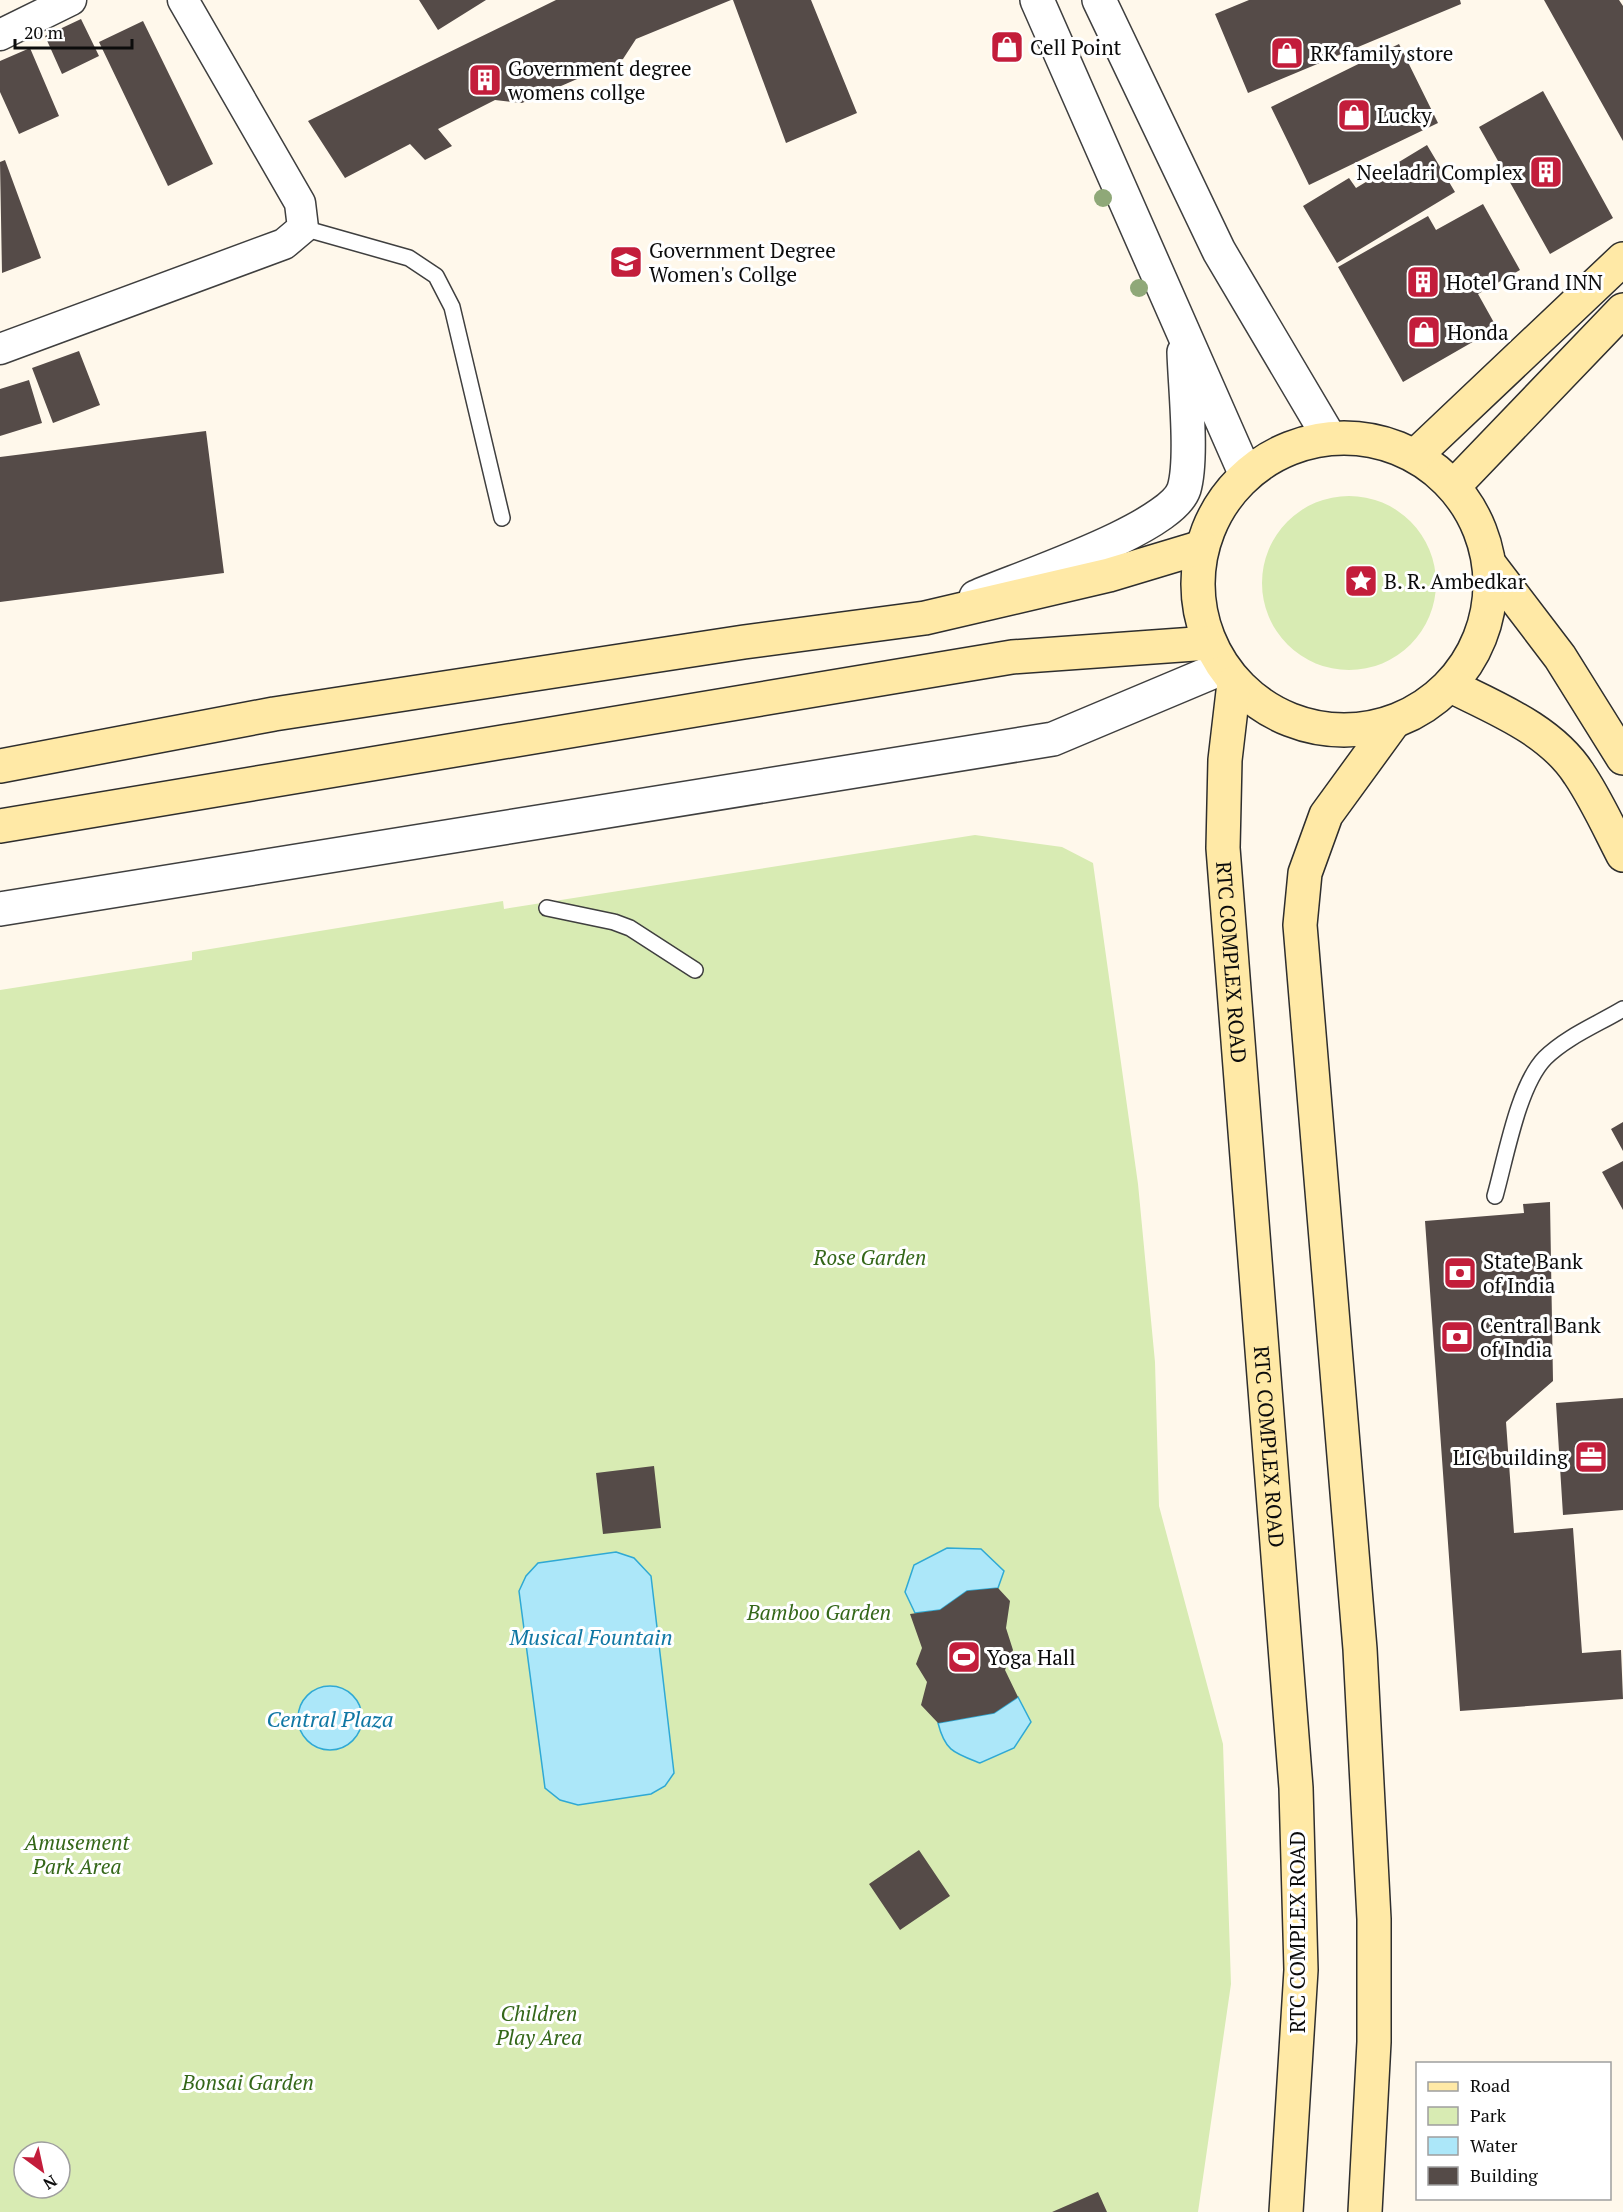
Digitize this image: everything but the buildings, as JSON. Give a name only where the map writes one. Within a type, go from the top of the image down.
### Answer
[{"type":"main road","points":[[1416,455],[1623,259]]},
{"type":"main road","points":[[1454,486],[1623,310]]},
{"type":"main road","points":[[1329,437],[1373,440],[1416,455],[1454,486],[1478,523],[1490,565],[1490,609],[1476,650],[1451,686],[1424,708],[1393,723],[1350,732],[1307,727],[1268,708],[1222,664],[1204,630],[1197,589],[1202,547],[1219,508],[1246,475],[1282,452],[1329,437]]},
{"type":"main road","points":[[0,766],[274,714],[925,618],[1109,575],[1202,547]]},
{"type":"main road","points":[[1490,565],[1560,657],[1623,758]]},
{"type":"main road","points":[[0,826],[1012,657],[1222,664]]},
{"type":"main road","name":"RTC COMPLEX ROAD","points":[[1222,664],[1225,760],[1224,859],[1296,1788],[1301,1970],[1286,2212]]},
{"type":"main road","points":[[1451,686],[1503,712],[1549,741],[1578,772],[1623,855]]},
{"type":"main road","points":[[1365,2212],[1374,2042],[1374,1919],[1360,1649],[1300,925],[1305,873],[1326,815],[1393,723]]},
{"type":"street","points":[[0,35],[71,0]]},
{"type":"street","points":[[0,349],[284,244],[303,228],[300,203],[183,0]]},
{"type":"street","points":[[1037,0],[1246,475]]},
{"type":"street","points":[[1099,0],[1220,251],[1329,437]]},
{"type":"street","points":[[925,618],[1132,533],[1161,515],[1184,490],[1187,452],[1183,335]]},
{"type":"street","points":[[0,909],[1053,739],[1222,664]]},
{"type":"lane","points":[[303,228],[409,258],[436,276],[452,307],[502,518]]},
{"type":"lane","points":[[548,908],[614,922],[630,928],[695,970]]},
{"type":"lane","points":[[1495,1196],[1527,1084],[1545,1059],[1562,1045],[1623,1009]]},
{"type":"green space","points":[[1349,496],[1382,503],[1411,521],[1429,550],[1436,583],[1429,616],[1411,645],[1382,663],[1349,670],[1316,663],[1287,645],[1269,616],[1262,583],[1269,550],[1287,521],[1316,503]]},
{"type":"green space","points":[[975,835],[1062,847],[1093,863],[1138,1184],[1155,1362],[1159,1506],[1223,1744],[1231,1984],[1198,2212],[0,2212],[0,990],[192,960],[192,952],[503,901],[504,909]]},
{"type":"water","points":[[947,1548],[981,1549],[1004,1571],[998,1588],[967,1591],[940,1610],[915,1613],[905,1592],[914,1565]]},
{"type":"water","name":"Musical Fountain","points":[[616,1552],[634,1558],[651,1576],[674,1773],[665,1786],[651,1794],[578,1805],[560,1800],[545,1788],[519,1591],[526,1576],[538,1563]]},
{"type":"water","name":"Central Plaza","points":[[330,1686],[348,1692],[356,1700],[362,1718],[356,1736],[348,1744],[330,1750],[312,1744],[304,1736],[298,1718],[304,1700],[312,1692]]},
{"type":"water","points":[[1018,1697],[1031,1722],[1014,1748],[980,1763],[952,1750],[944,1740],[938,1723],[994,1713]]},
{"type":"place","name":"Cell Point","points":[[1007,47]]},
{"type":"place","name":"RK family store","points":[[1287,53]]},
{"type":"place","name":"Government degree womens collge","points":[[485,80]]},
{"type":"place","name":"Lucky","points":[[1354,115]]},
{"type":"place","name":"Neeladri Complex","points":[[1546,172]]},
{"type":"place","name":"Government Degree Women's Collge","points":[[626,262]]},
{"type":"place","name":"Hotel Grand INN","points":[[1423,282]]},
{"type":"place","name":"Honda","points":[[1424,332]]},
{"type":"place","name":"B. R. Ambedkar","points":[[1361,581]]},
{"type":"place","name":"State Bank of India","points":[[1460,1273]]},
{"type":"place","name":"Central Bank of India","points":[[1457,1337]]},
{"type":"place","name":"LIC building","points":[[1591,1457]]},
{"type":"place","name":"Yoga Hall","points":[[964,1657]]},
{"type":"park label","name":"Rose Garden","points":[[870,1257]]},
{"type":"park label","name":"Bamboo Garden","points":[[819,1612]]},
{"type":"park label","name":"Amusement Park Area","points":[[77,1854]]},
{"type":"park label","name":"Children Play Area","points":[[539,2025]]},
{"type":"park label","name":"Bonsai Garden","points":[[248,2082]]}]
